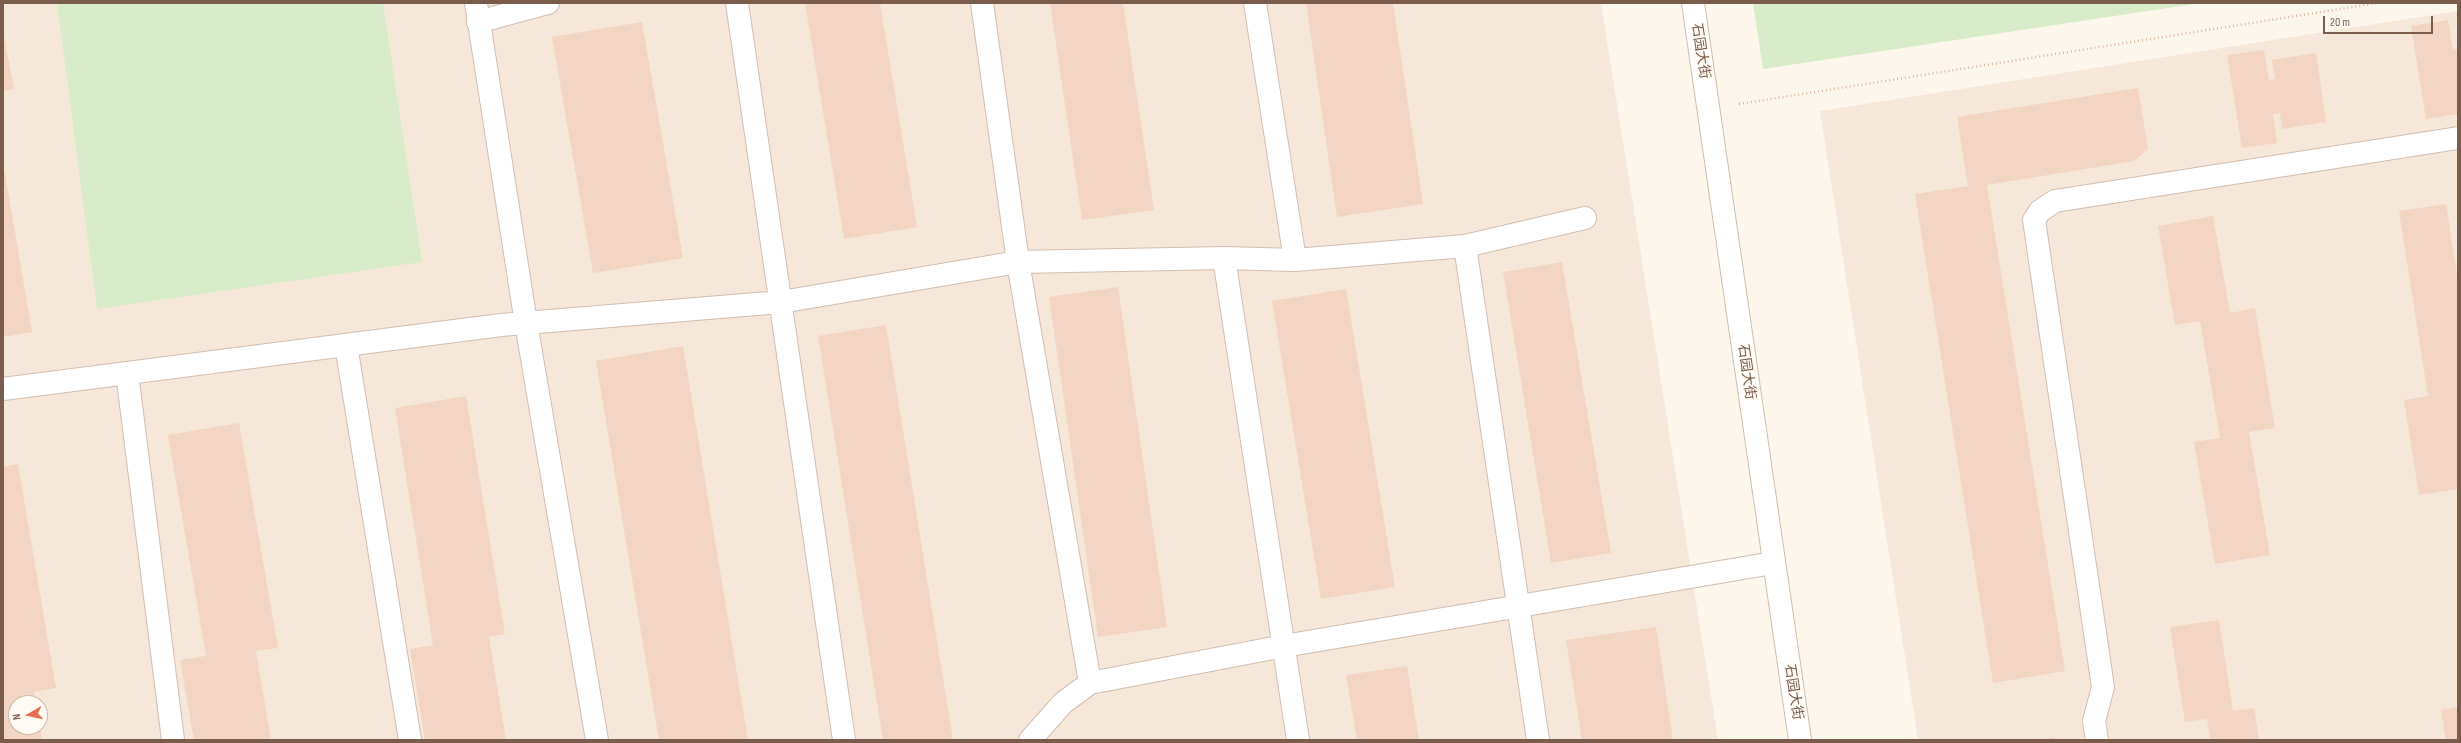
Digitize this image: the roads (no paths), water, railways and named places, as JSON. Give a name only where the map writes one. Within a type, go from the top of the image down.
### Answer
[{"type":"street","points":[[548,3],[477,13],[526,323],[597,740]]},
{"type":"street","points":[[737,3],[844,740]]},
{"type":"street","points":[[982,3],[1018,262],[1090,683]]},
{"type":"street","points":[[1255,3],[1295,260]]},
{"type":"street","name":"石园大街","points":[[1693,3],[1773,563],[1800,740]]},
{"type":"street","points":[[2097,740],[2094,721],[2103,687],[2034,220],[2040,211],[2055,201],[2458,138]]},
{"type":"street","points":[[3,389],[526,323],[781,302],[1018,262],[1224,258],[1295,260],[1465,246],[1585,218]]},
{"type":"street","points":[[1465,246],[1538,740]]},
{"type":"street","points":[[1224,258],[1298,740]]},
{"type":"street","points":[[346,345],[410,740]]},
{"type":"street","points":[[127,373],[173,740]]},
{"type":"street","points":[[1030,740],[1063,703],[1090,683],[1284,646],[1773,563]]}]
